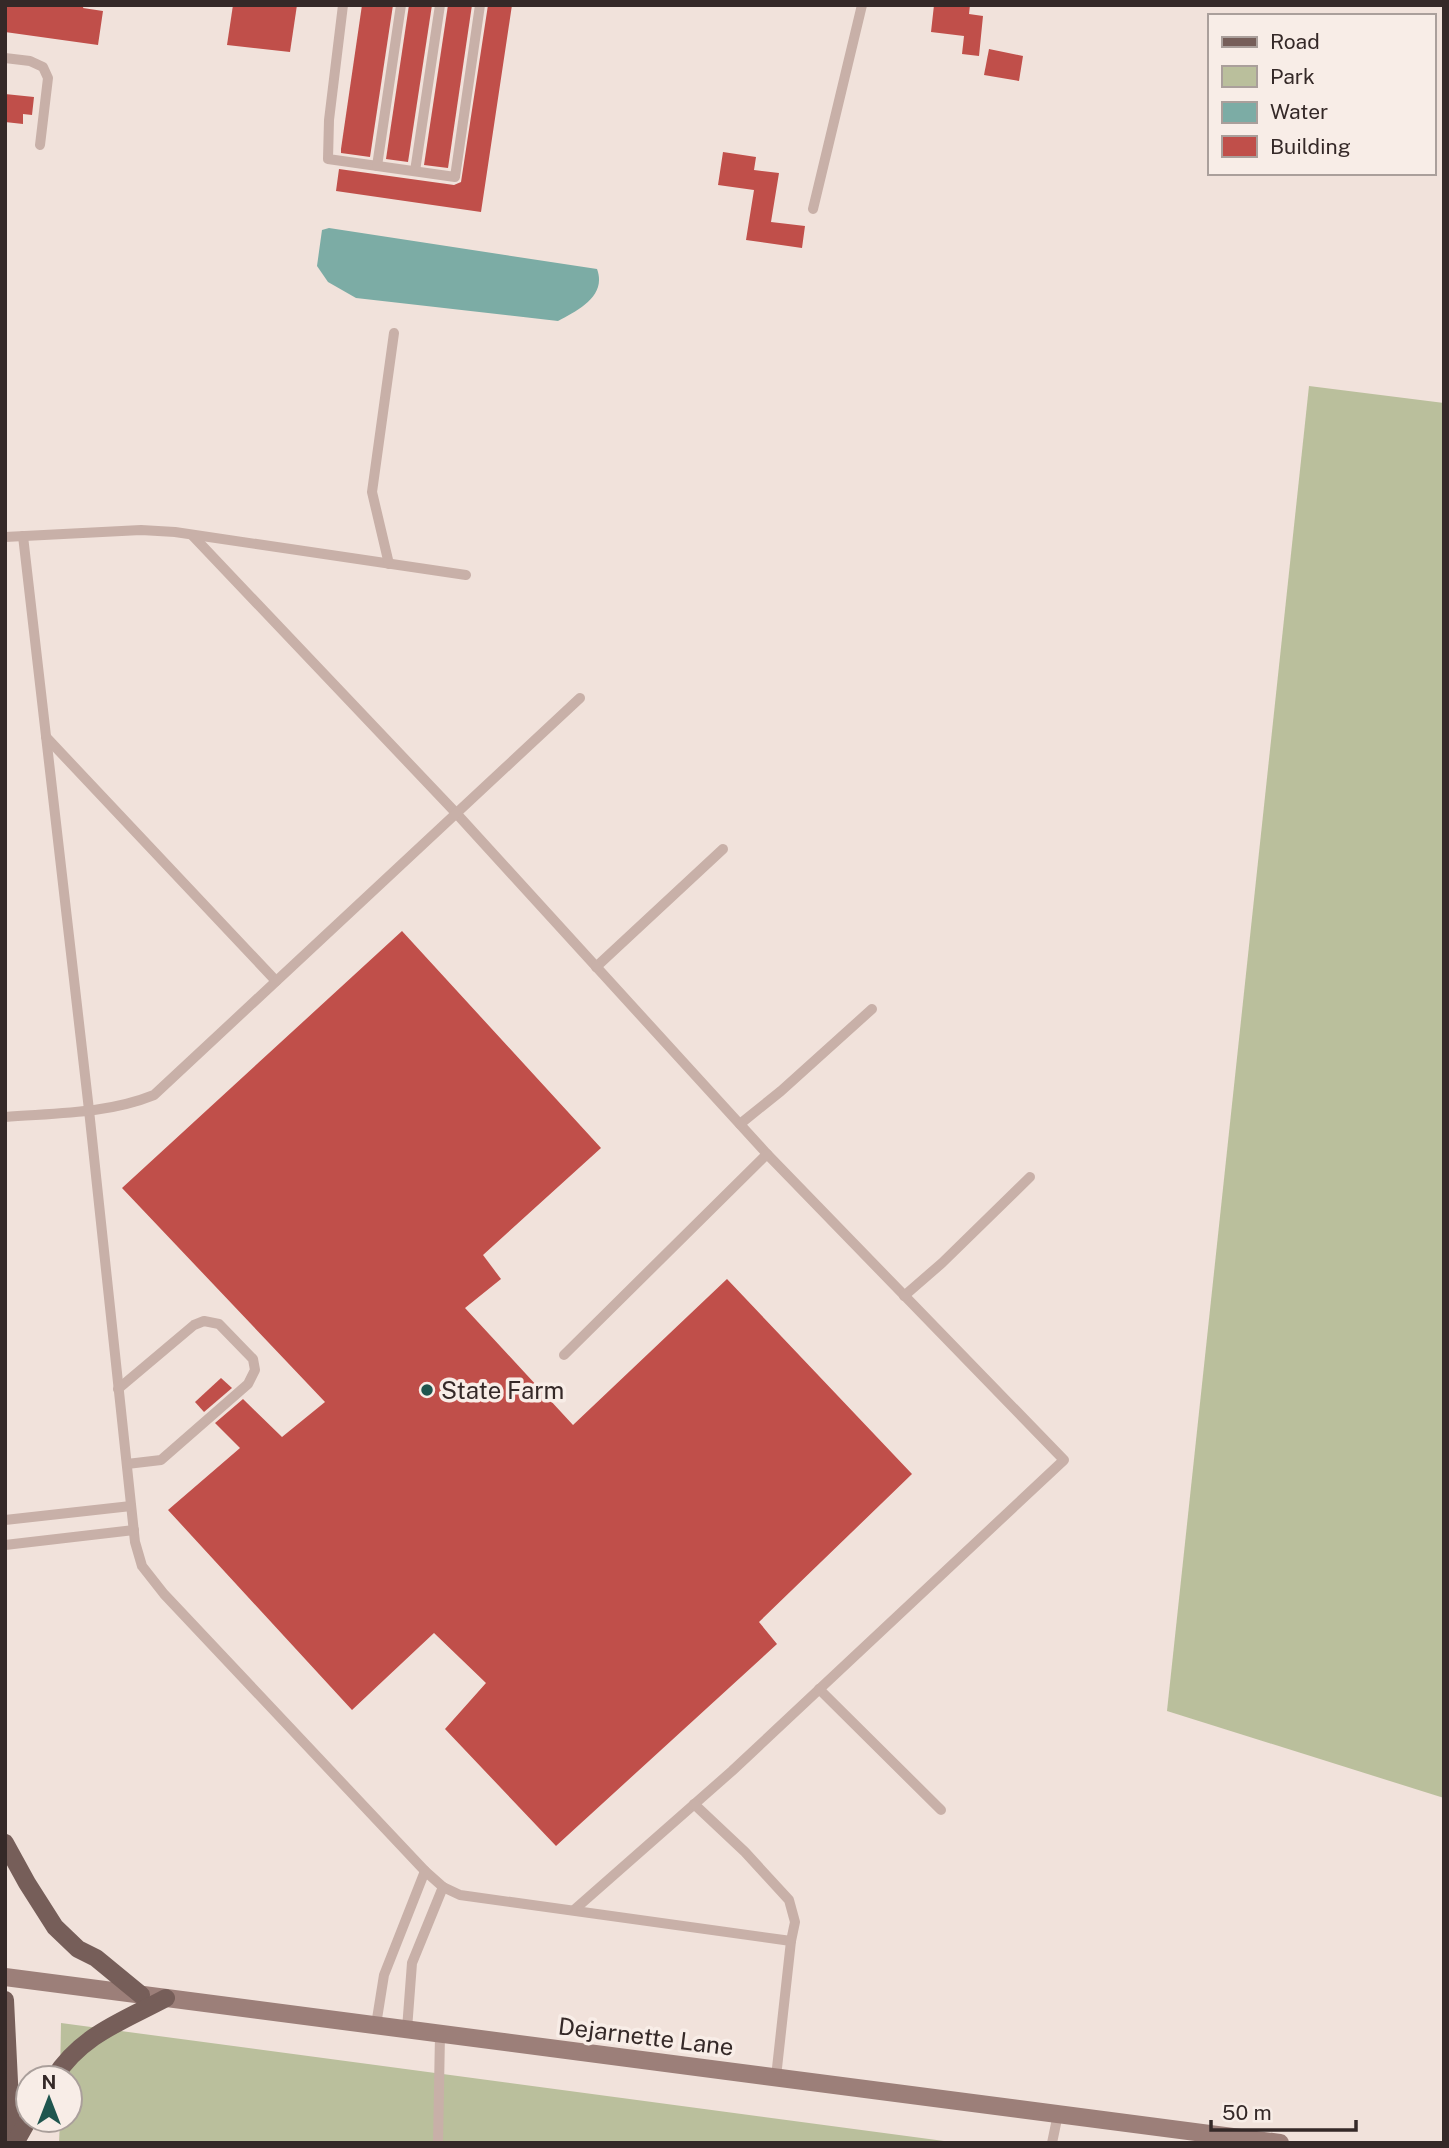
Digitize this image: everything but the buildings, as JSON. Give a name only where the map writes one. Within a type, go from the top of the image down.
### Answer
[{"type":"main road","points":[[5,1843],[55,1927],[78,1949],[96,1958],[141,1995]]},
{"type":"main road","name":"Dejarnette Lane","points":[[5,1977],[1280,2143]]},
{"type":"main road","points":[[62,2064],[93,2035],[166,1998]]},
{"type":"main road","points":[[5,2000],[12,2143]]},
{"type":"main road","points":[[5,2133],[12,2143]]},
{"type":"lane","points":[[343,5],[329,120],[328,159],[455,177],[480,5]]},
{"type":"lane","points":[[377,166],[401,5]]},
{"type":"lane","points":[[415,171],[440,5]]},
{"type":"lane","points":[[813,209],[862,5]]},
{"type":"lane","points":[[5,58],[30,61],[43,67],[48,78],[40,145]]},
{"type":"lane","points":[[389,564],[372,492],[394,333]]},
{"type":"lane","points":[[5,537],[141,530],[466,575]]},
{"type":"lane","points":[[192,535],[456,813],[767,1154],[1063,1460],[820,1689],[574,1910]]},
{"type":"lane","points":[[23,536],[131,1506],[142,1566],[164,1594],[443,1887],[460,1895],[791,1941]]},
{"type":"lane","points":[[5,1117],[132,1104],[154,1095],[580,698]]},
{"type":"lane","points":[[46,737],[276,981]]},
{"type":"lane","points":[[596,967],[723,849]]},
{"type":"lane","points":[[740,1124],[791,1083],[872,1009]]},
{"type":"lane","points":[[564,1355],[767,1154]]},
{"type":"lane","points":[[904,1296],[942,1263],[1030,1177]]},
{"type":"lane","points":[[118,1389],[194,1325],[204,1321],[219,1324],[253,1359],[255,1370],[248,1384],[161,1460],[127,1464]]},
{"type":"lane","points":[[5,1520],[131,1506]]},
{"type":"lane","points":[[5,1545],[134,1530]]},
{"type":"lane","points":[[820,1689],[941,1810]]},
{"type":"lane","points":[[694,1804],[745,1852],[789,1900],[795,1922],[776,2077]]},
{"type":"lane","points":[[376,2025],[384,1975],[425,1871]]},
{"type":"lane","points":[[407,2029],[412,1963],[443,1887]]},
{"type":"lane","points":[[438,2143],[440,2034]]},
{"type":"lane","points":[[1052,2143],[1058,2114]]},
{"type":"green space","points":[[1309,386],[1444,403],[1444,1798],[1167,1711]]},
{"type":"green space","points":[[61,2023],[959,2143],[59,2143],[59,2134],[84,2134],[84,2064],[60,2064]]},
{"type":"water","points":[[329,228],[597,269],[598,287],[589,301],[558,321],[356,298],[328,282],[317,266],[322,230]]},
{"type":"place","name":"State Farm","points":[[427,1390]]}]
